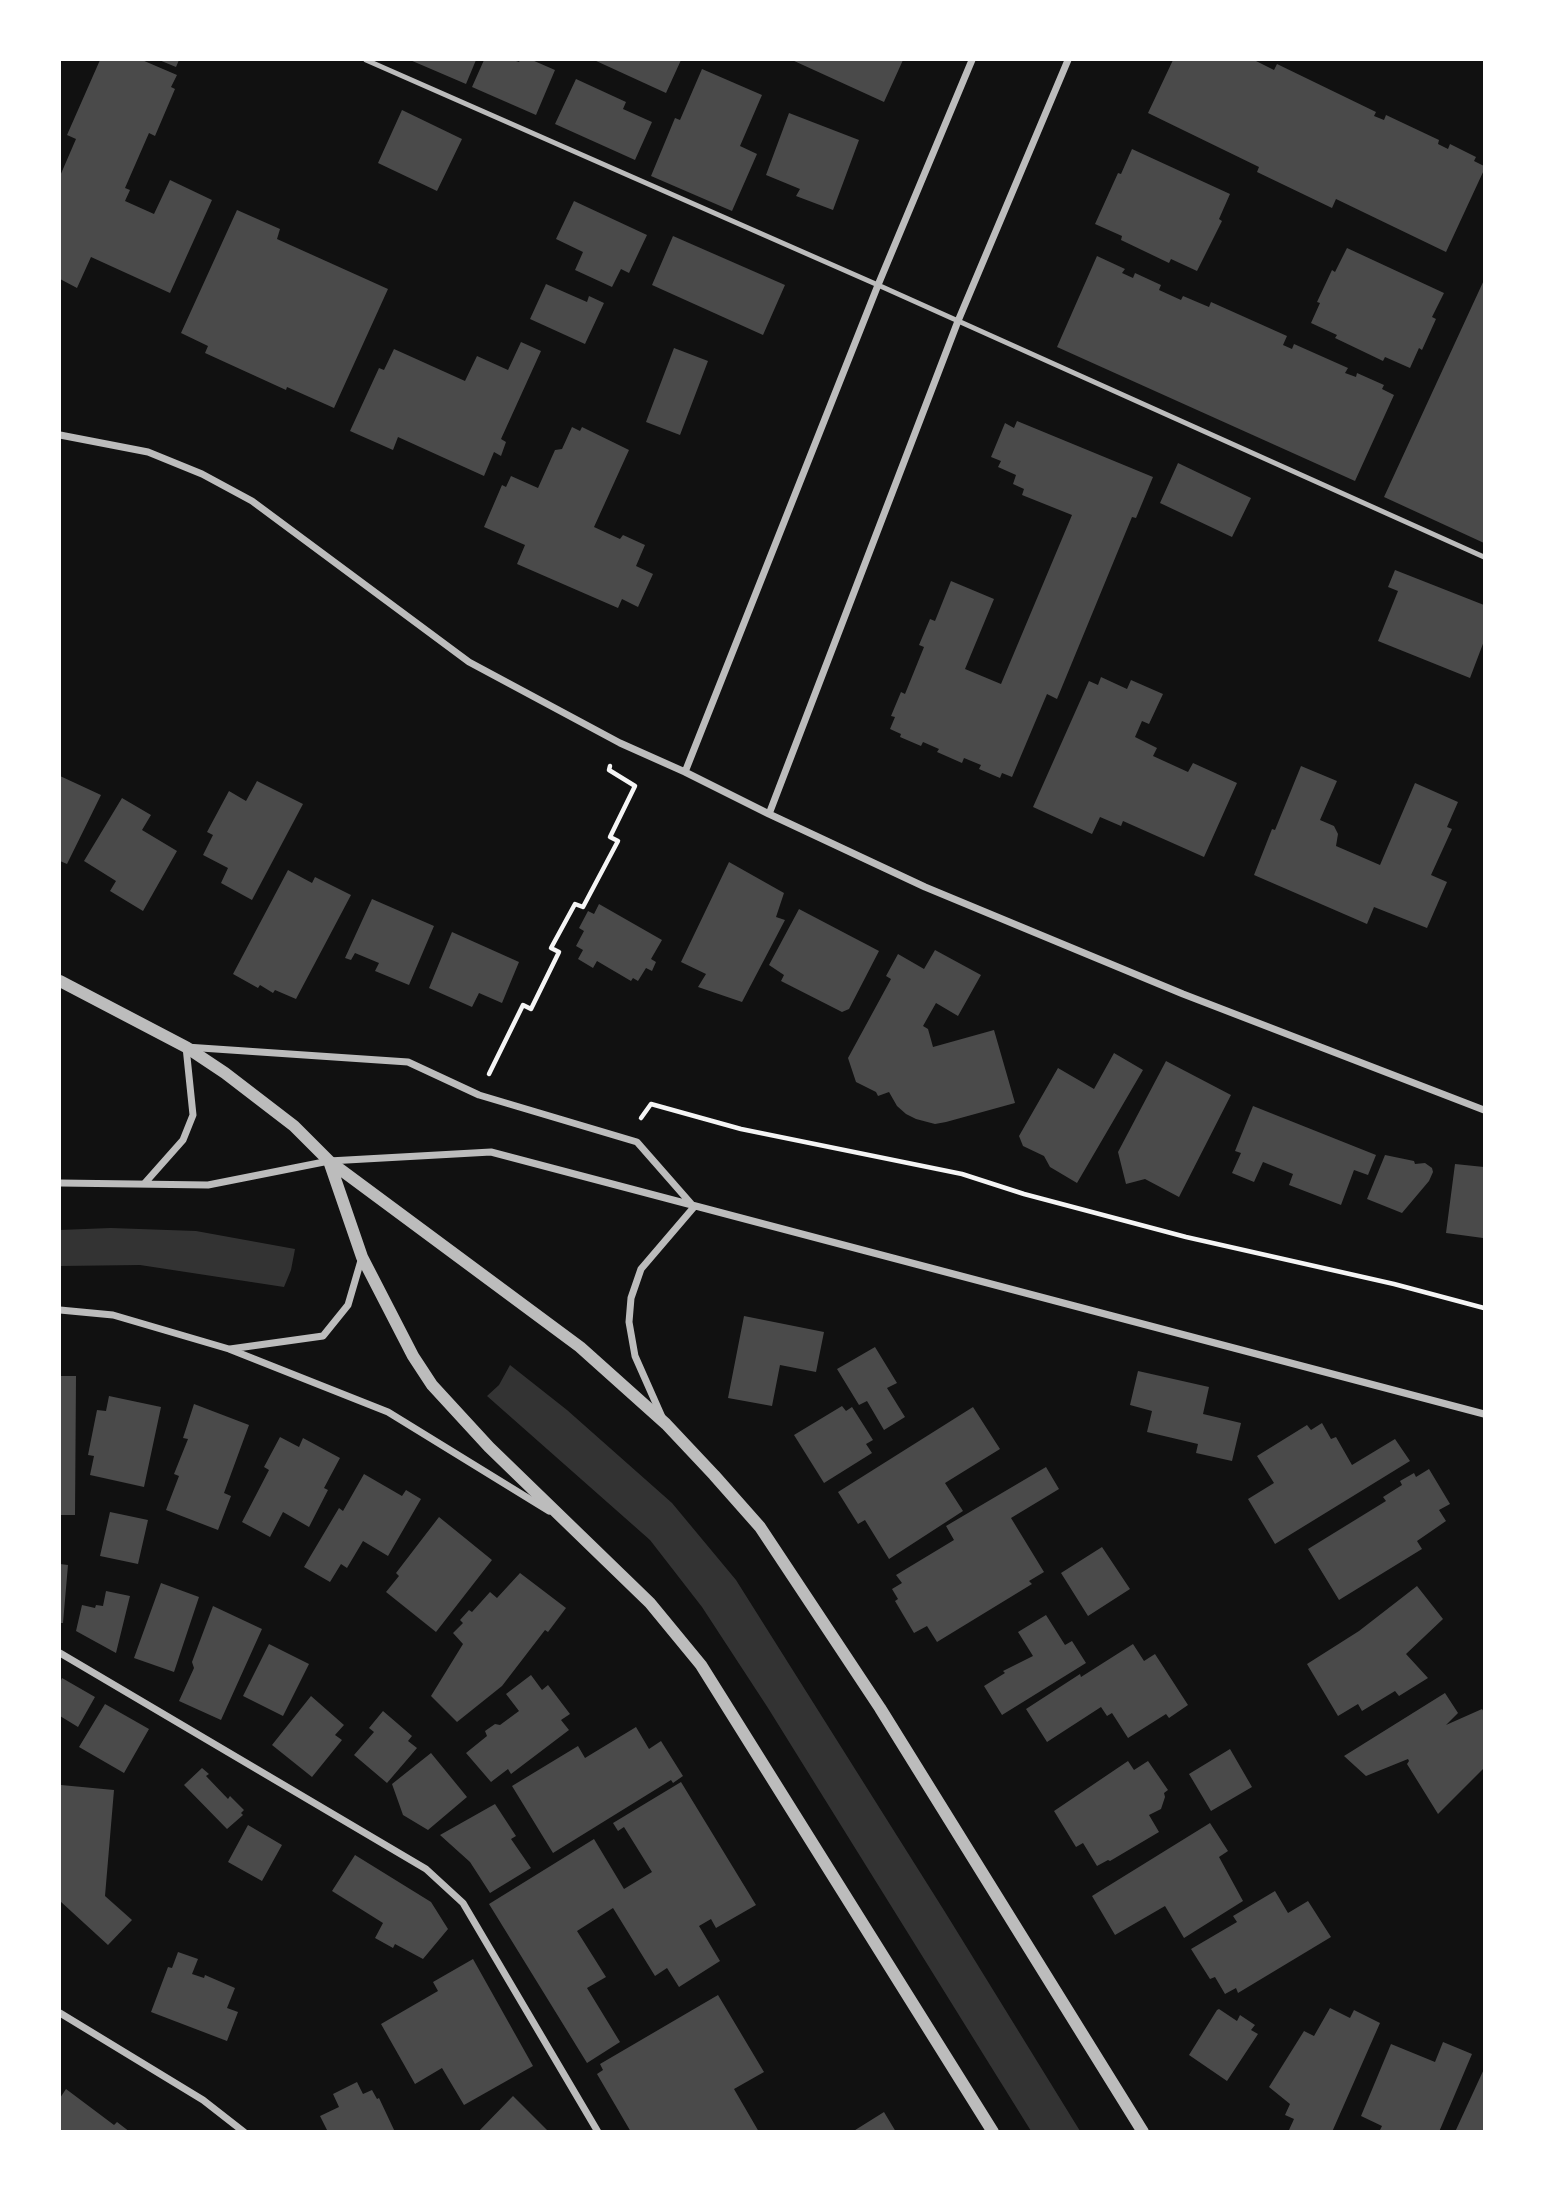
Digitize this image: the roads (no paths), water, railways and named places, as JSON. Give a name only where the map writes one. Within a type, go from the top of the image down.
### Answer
[{"type":"street","points":[[685,772],[878,285],[972,60]]},
{"type":"street","points":[[769,814],[958,321],[1068,60]]},
{"type":"street","points":[[60,435],[148,452],[202,474],[252,501],[469,663],[620,743],[769,814],[925,887],[1183,994],[1485,1110]]},
{"type":"street","points":[[60,981],[186,1047],[225,1073],[294,1126],[329,1161],[580,1347],[666,1424],[760,1527],[880,1709],[1143,2132]]},
{"type":"street","points":[[186,1047],[408,1062],[479,1095],[637,1142],[694,1207]]},
{"type":"street","points":[[144,1184],[183,1140],[193,1115],[186,1047]]},
{"type":"street","points":[[60,1183],[208,1185],[329,1161],[491,1152],[1485,1414]]},
{"type":"street","points":[[329,1161],[362,1257],[413,1356],[432,1385],[489,1447],[650,1603],[701,1665],[993,2132]]},
{"type":"street","points":[[666,1424],[635,1356],[629,1322],[631,1298],[641,1269],[694,1207]]},
{"type":"street","points":[[229,1349],[323,1336],[348,1305],[362,1257]]},
{"type":"street","points":[[60,1310],[113,1315],[229,1349],[388,1412],[562,1519]]},
{"type":"street","points":[[60,1653],[426,1869],[463,1903],[598,2132]]},
{"type":"street","points":[[60,2013],[203,2100],[244,2132]]},
{"type":"lane","points":[[366,60],[878,285],[1485,557]]}]
